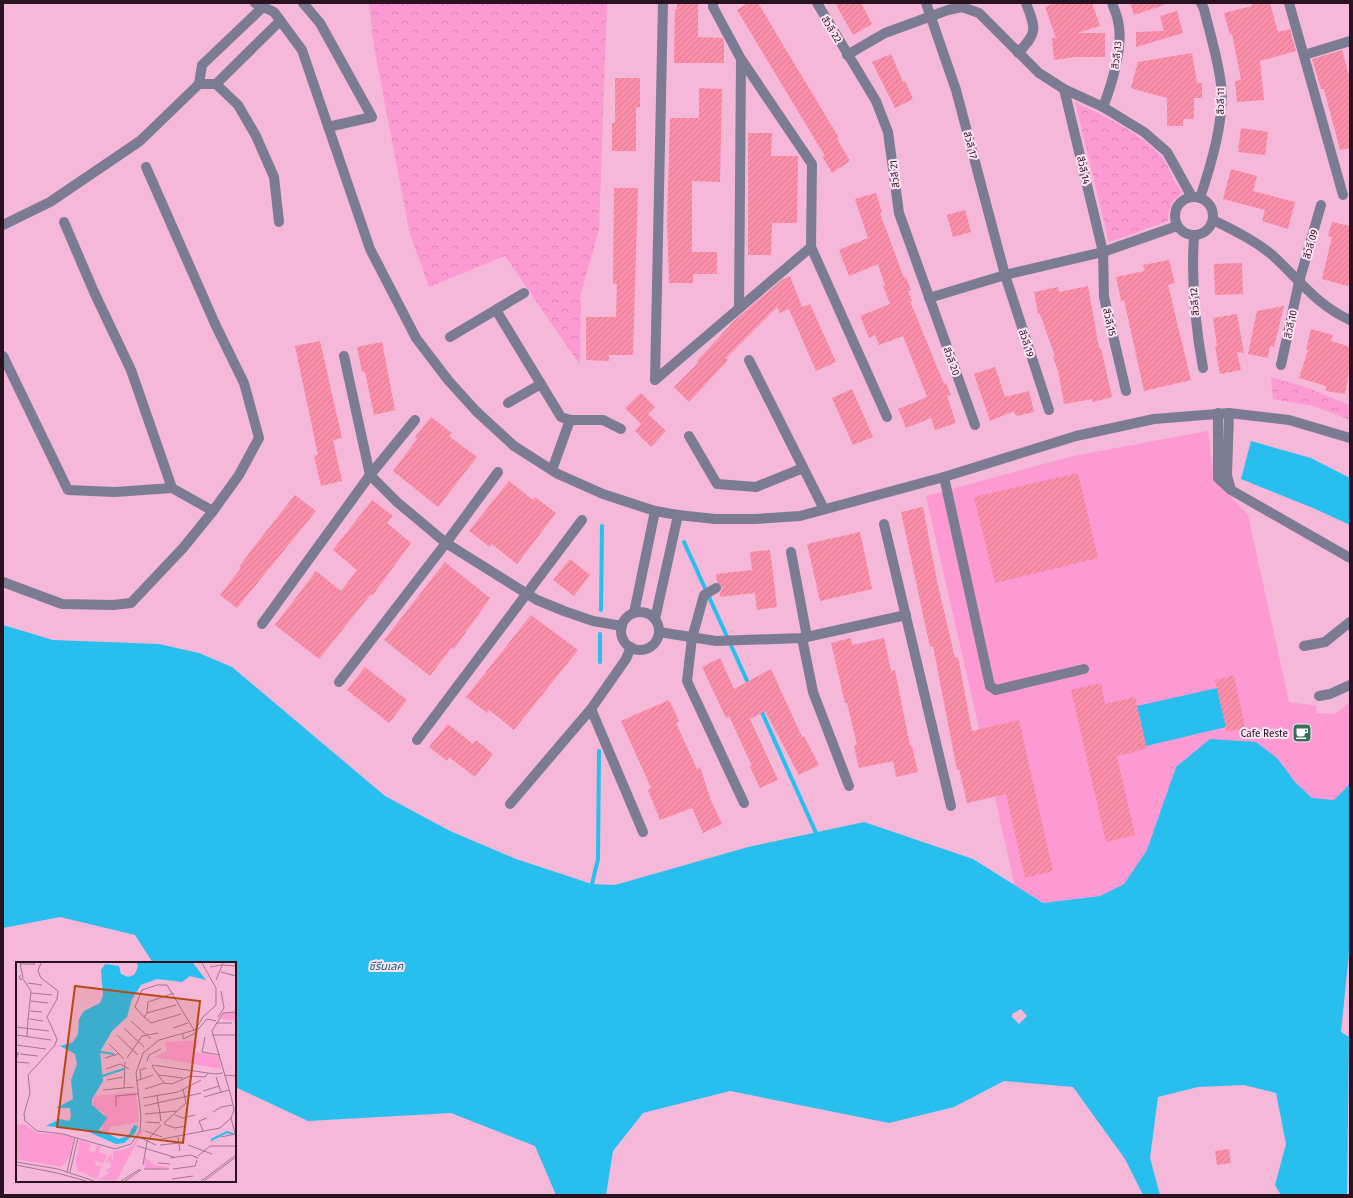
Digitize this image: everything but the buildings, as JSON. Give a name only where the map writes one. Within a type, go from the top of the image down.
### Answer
[{"type":"street","points":[[303,3],[320,23],[372,117],[328,127]]},
{"type":"street","points":[[663,3],[655,380],[811,247]]},
{"type":"street","points":[[713,3],[713,7],[741,59],[812,164],[811,247],[887,417]]},
{"type":"street","name":"สีวลี 22","points":[[817,3],[847,55]]},
{"type":"street","name":"สีวลี 17","points":[[926,3],[956,90],[1005,275]]},
{"type":"street","points":[[1018,53],[1031,39],[1035,26],[1026,3]]},
{"type":"street","name":"สีวลี 13","points":[[1103,106],[1111,88],[1118,51],[1118,22],[1112,3]]},
{"type":"street","name":"สีวลี 11","points":[[1196,198],[1211,165],[1219,122],[1221,85],[1204,9],[1201,3]]},
{"type":"street","points":[[1289,3],[1343,196]]},
{"type":"street","points":[[3,225],[50,202],[140,141],[199,84],[202,65],[259,5],[274,12],[302,50],[370,250],[416,338],[448,380],[476,411],[514,446],[552,470],[604,494],[655,511],[678,515],[715,519],[755,519],[800,516],[944,477],[1076,436],[1154,419],[1229,414],[1289,420],[1350,438]]},
{"type":"street","points":[[847,55],[885,34],[948,10],[962,7],[979,13],[1039,73],[1064,89],[1103,106],[1144,132],[1167,152],[1196,198],[1210,206],[1214,214],[1213,220],[1206,231],[1194,236],[1187,234],[1177,226],[1175,219],[1177,208],[1186,199],[1196,198]]},
{"type":"street","points":[[216,84],[280,21]]},
{"type":"street","points":[[1304,55],[1350,41]]},
{"type":"street","name":"สีวลี 21","points":[[847,55],[876,101],[888,132],[899,213],[929,298]]},
{"type":"street","points":[[739,308],[741,59]]},
{"type":"street","points":[[199,84],[216,84],[238,105],[256,136],[274,177],[279,222]]},
{"type":"street","name":"สีวลี 14","points":[[1064,89],[1103,252]]},
{"type":"street","points":[[3,582],[62,604],[113,605],[132,603],[183,548],[213,511],[239,475],[259,438],[244,383],[216,326],[146,167]]},
{"type":"street","name":"สีวลี 09","points":[[1299,282],[1321,205]]},
{"type":"street","points":[[1213,220],[1240,233],[1270,254],[1332,312],[1350,320]]},
{"type":"street","points":[[64,222],[94,292],[131,370],[172,488]]},
{"type":"street","points":[[929,298],[1005,275],[1103,252],[1177,226]]},
{"type":"street","name":"สีวลี 12","points":[[1194,236],[1193,299],[1203,368]]},
{"type":"street","name":"สีวลี 15","points":[[1103,252],[1104,297],[1126,391]]},
{"type":"street","name":"สีวลี 19","points":[[1005,275],[1049,410]]},
{"type":"street","name":"สีวลี 10","points":[[1281,365],[1299,282]]},
{"type":"street","points":[[450,337],[524,292]]},
{"type":"street","name":"สีวลี 20","points":[[929,298],[975,425]]},
{"type":"street","points":[[496,310],[561,417],[570,420],[603,420],[621,429]]},
{"type":"street","points":[[3,356],[68,490],[115,492],[172,488],[213,511]]},
{"type":"street","points":[[344,356],[370,475],[397,502],[446,543],[537,600],[593,621],[622,626]]},
{"type":"street","points":[[749,360],[824,509]]},
{"type":"street","points":[[508,403],[541,384]]},
{"type":"street","points":[[1218,414],[1218,478],[1231,490],[1350,558]]},
{"type":"street","points":[[1229,414],[1227,475],[1231,490]]},
{"type":"street","points":[[262,624],[370,475],[415,420]]},
{"type":"street","points":[[552,470],[570,420]]},
{"type":"street","points":[[689,436],[717,484],[756,487],[803,468]]},
{"type":"street","points":[[339,682],[446,543],[498,472]]},
{"type":"street","points":[[944,477],[990,686],[996,690],[1084,669]]},
{"type":"street","points":[[655,511],[634,612],[625,620],[622,626],[623,638],[636,650],[649,648],[657,640],[659,632],[655,619],[678,515]]},
{"type":"street","points":[[417,740],[582,520]]},
{"type":"street","points":[[884,524],[952,806]]},
{"type":"street","points":[[790,552],[813,692],[849,786]]},
{"type":"street","points":[[710,591],[692,638],[687,681],[744,803]]},
{"type":"street","points":[[634,612],[646,612],[655,619]]},
{"type":"street","points":[[659,632],[692,638],[723,641],[805,638],[906,615]]},
{"type":"street","points":[[1304,646],[1325,642],[1350,622]]},
{"type":"street","points":[[510,804],[593,706],[626,659],[631,647]]},
{"type":"street","points":[[1319,696],[1330,694],[1350,685]]},
{"type":"street","points":[[593,706],[643,832]]},
{"type":"green space","points":[[369,3],[607,3],[599,229],[581,294],[580,365],[505,256],[429,287],[410,234],[374,47]]},
{"type":"green space","points":[[1075,102],[1132,132],[1161,156],[1177,186],[1183,192],[1171,205],[1168,221],[1109,242]]},
{"type":"green space","points":[[1271,377],[1305,387],[1350,405],[1350,420],[1313,406],[1273,399]]},
{"type":"green space","points":[[1208,431],[1214,479],[1248,515],[1289,702],[1317,706],[1316,713],[1335,714],[1350,702],[1350,784],[1334,800],[1312,798],[1295,782],[1176,767],[1147,850],[1124,884],[1100,896],[1043,903],[1015,886],[926,496],[1073,456]]},
{"type":"water","points":[[1251,441],[1311,458],[1350,478],[1350,525],[1313,508],[1241,479]]},
{"type":"water","name":"ซีรีนเลค","points":[[3,625],[53,640],[159,644],[199,653],[232,667],[385,796],[450,831],[516,859],[592,884],[615,885],[748,847],[864,822],[973,859],[1043,903],[1100,896],[1124,884],[1147,850],[1176,767],[1210,739],[1256,742],[1277,758],[1295,782],[1312,798],[1334,800],[1350,784],[1350,943],[1341,1032],[1349,1037],[1347,1195],[1281,1195],[1275,1185],[1286,1144],[1276,1093],[1244,1085],[1198,1087],[1158,1097],[1150,1158],[1160,1195],[1143,1195],[1125,1159],[1073,1087],[1004,1081],[954,1107],[889,1123],[730,1091],[643,1113],[613,1151],[606,1195],[556,1195],[535,1146],[451,1113],[308,1121],[236,1087],[236,962],[152,962],[135,935],[60,917],[3,928]],"holes":[[[1021,1009],[1027,1016],[1019,1024],[1012,1017],[1012,1014]]]},
{"type":"water","points":[[1217,688],[1226,727],[1146,746],[1137,706]]},
{"type":"waterway","points":[[601,610],[602,526]]},
{"type":"waterway","points":[[684,542],[749,685]]},
{"type":"waterway","points":[[600,634],[600,662]]},
{"type":"waterway","points":[[760,708],[816,833]]},
{"type":"waterway","points":[[592,884],[598,859],[599,751]]},
{"type":"place","name":"Cafe Reste","points":[[1302,733]]}]
